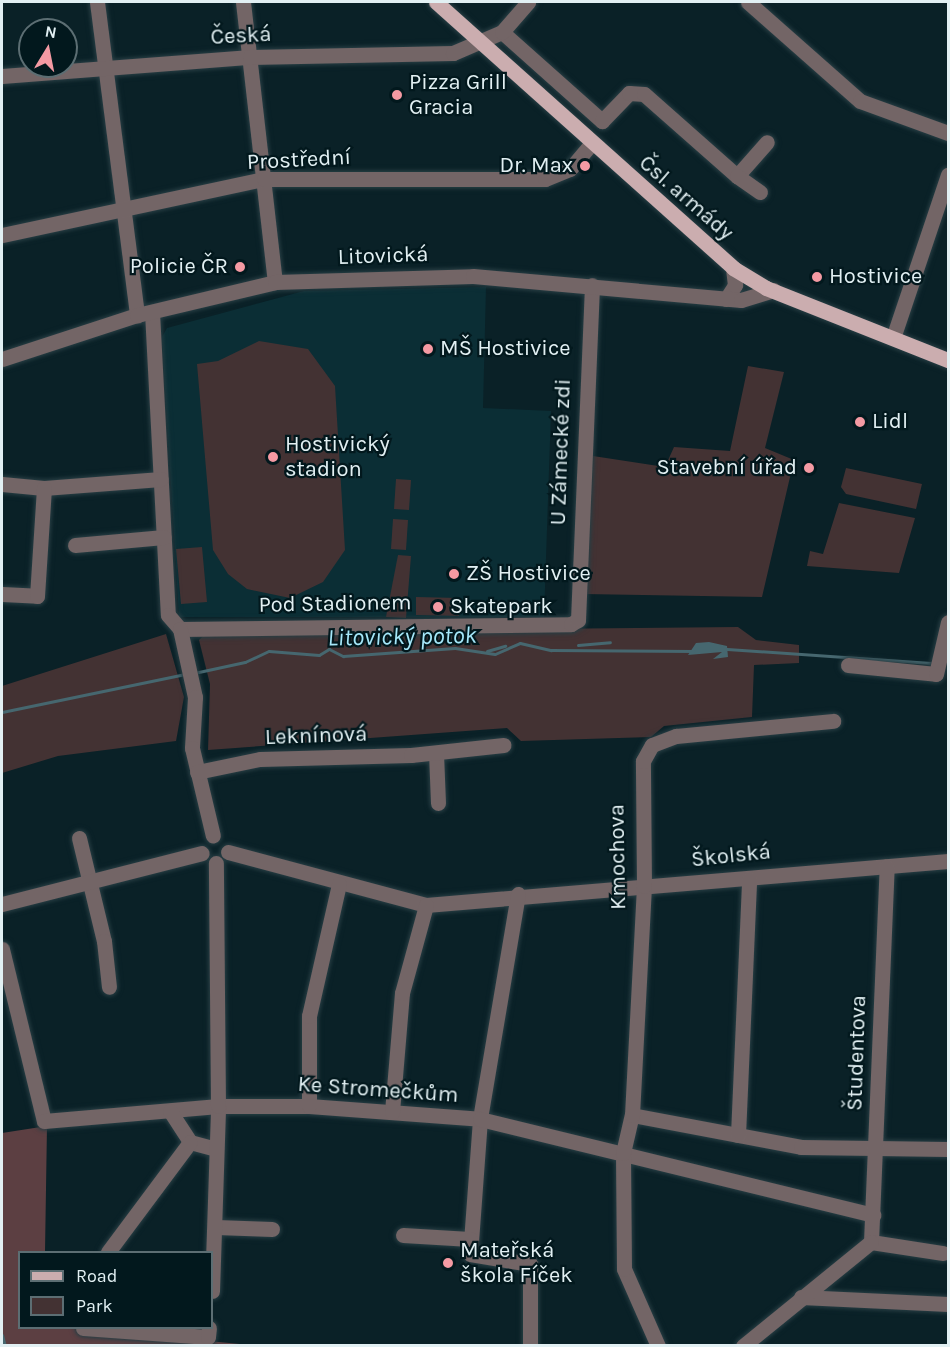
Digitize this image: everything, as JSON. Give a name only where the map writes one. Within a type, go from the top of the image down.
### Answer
[{"type":"main road","name":"Čsl. armády","points":[[436,2],[591,144],[733,268],[774,290],[894,335],[948,360]]},
{"type":"street","points":[[2,904],[202,853],[213,836],[191,737],[194,687],[188,657],[180,628],[168,615],[161,478],[144,313],[123,210],[97,2]]},
{"type":"street","points":[[243,2],[275,282]]},
{"type":"street","name":"Česká","points":[[2,76],[250,57],[453,53],[482,44],[502,32],[528,2]]},
{"type":"street","points":[[748,2],[860,101],[948,133]]},
{"type":"street","points":[[502,32],[602,121],[629,93],[644,94],[737,176],[760,192]]},
{"type":"street","points":[[737,176],[767,142]]},
{"type":"street","name":"Prostřední","points":[[2,235],[264,179],[544,179],[570,168],[591,144]]},
{"type":"street","points":[[894,335],[948,176]]},
{"type":"street","points":[[726,299],[735,285],[733,268]]},
{"type":"street","name":"Litovická","points":[[2,358],[144,313],[275,282],[473,276],[592,285],[726,299],[774,290]]},
{"type":"street","name":"U Zámecké zdi","points":[[578,620],[592,285]]},
{"type":"street","points":[[2,484],[44,488],[161,478]]},
{"type":"street","points":[[2,594],[37,596],[44,488]]},
{"type":"street","points":[[75,545],[164,537]]},
{"type":"street","name":"Pod Stadionem","points":[[180,628],[578,620]]},
{"type":"street","points":[[848,665],[933,675],[940,662],[948,622]]},
{"type":"street","name":"Kmochova","points":[[658,1346],[624,1269],[623,1153],[632,1115],[644,886],[641,765],[652,745],[676,736],[832,721]]},
{"type":"street","name":"Leknínová","points":[[197,772],[260,759],[436,753],[503,745]]},
{"type":"street","points":[[436,753],[438,803]]},
{"type":"street","points":[[213,836],[225,840],[228,852]]},
{"type":"street","points":[[79,838],[90,881],[109,987]]},
{"type":"street","points":[[216,862],[228,852]]},
{"type":"street","points":[[228,852],[339,884],[426,905],[402,993],[392,1112]]},
{"type":"street","points":[[202,853],[216,862]]},
{"type":"street","name":"Školská","points":[[426,905],[518,894],[948,861]]},
{"type":"street","points":[[213,1274],[218,1106],[216,862]]},
{"type":"street","name":"Študentova","points":[[871,1242],[887,866]]},
{"type":"street","points":[[738,1135],[749,878]]},
{"type":"street","points":[[309,1106],[309,1016],[339,884]]},
{"type":"street","points":[[518,894],[480,1119],[470,1254],[530,1264],[530,1346]]},
{"type":"street","name":"Ke Stromečkům","points":[[2,949],[44,1121],[218,1106],[309,1106],[480,1119],[873,1215]]},
{"type":"street","points":[[170,1111],[190,1142],[216,1149]]},
{"type":"street","points":[[632,1115],[801,1147],[948,1149]]},
{"type":"street","points":[[109,1251],[190,1142]]},
{"type":"street","points":[[216,1227],[272,1229]]},
{"type":"street","points":[[403,1235],[470,1239]]},
{"type":"street","points":[[748,1344],[801,1297],[871,1242],[943,1253]]},
{"type":"street","points":[[801,1297],[948,1304]]},
{"type":"street","points":[[114,1329],[209,1332]]},
{"type":"shaded area","points":[[486,287],[483,408],[551,411],[544,617],[179,617],[162,337],[167,328],[304,291]]},
{"type":"shaded area","points":[[709,642],[727,646],[728,657],[713,659],[722,652],[688,655],[696,643]]},
{"type":"shaded area","points":[[47,1126],[45,1251],[18,1251],[18,1329],[84,1329],[250,1345],[2,1346],[2,1133]]},
{"type":"green space","name":"Hostivický stadion","points":[[259,341],[308,349],[335,386],[345,550],[323,582],[290,598],[247,589],[228,574],[213,550],[197,364],[218,361]]},
{"type":"green space","points":[[748,366],[784,372],[765,448],[794,460],[762,597],[583,594],[593,456],[665,467],[674,447],[730,451]]},
{"type":"green space","points":[[846,468],[922,484],[916,509],[846,494],[841,487]]},
{"type":"green space","points":[[396,479],[411,480],[409,510],[394,509]]},
{"type":"green space","points":[[839,503],[915,518],[899,573],[807,566],[810,551],[823,554]]},
{"type":"green space","points":[[393,519],[408,520],[406,550],[391,549]]},
{"type":"green space","points":[[202,547],[207,602],[181,604],[176,549]]},
{"type":"green space","points":[[398,555],[411,556],[406,618],[386,617]]},
{"type":"green space","name":"Skatepark","points":[[416,597],[459,598],[459,616],[416,615]]},
{"type":"green space","points":[[738,627],[756,640],[799,645],[799,663],[754,665],[752,717],[664,726],[651,737],[521,741],[507,728],[208,750],[210,684],[199,640],[207,632]]},
{"type":"green space","points":[[166,634],[184,697],[176,741],[58,756],[2,773],[2,686]]},
{"type":"waterway","points":[[578,645],[610,642]]},
{"type":"waterway","name":"Litovický potok","points":[[194,673],[245,662],[269,651],[319,655],[329,649],[343,656],[455,648],[495,654],[520,643],[551,650],[694,651]]},
{"type":"waterway","points":[[487,651],[505,646]]},
{"type":"waterway","name":"Litovický potok","points":[[727,649],[935,663]]},
{"type":"waterway","name":"Litovický potok","points":[[2,712],[185,674]]},
{"type":"waterway","name":"Litovický potok","points":[[2,1335],[5,1346]]},
{"type":"place","name":"Pizza Grill Gracia","points":[[397,95]]},
{"type":"place","name":"Dr. Max","points":[[585,166]]},
{"type":"place","name":"Policie ČR","points":[[240,267]]},
{"type":"place","name":"Hostivice","points":[[817,277]]},
{"type":"place","name":"MŠ Hostivice","points":[[428,349]]},
{"type":"place","name":"Lidl","points":[[860,422]]},
{"type":"place","name":"Hostivický stadion","points":[[273,457]]},
{"type":"place","name":"Stavební úřad","points":[[809,468]]},
{"type":"place","name":"ZŠ Hostivice","points":[[454,574]]},
{"type":"place","name":"Skatepark","points":[[438,607]]},
{"type":"place","name":"Mateřská škola Fíček","points":[[448,1263]]}]
